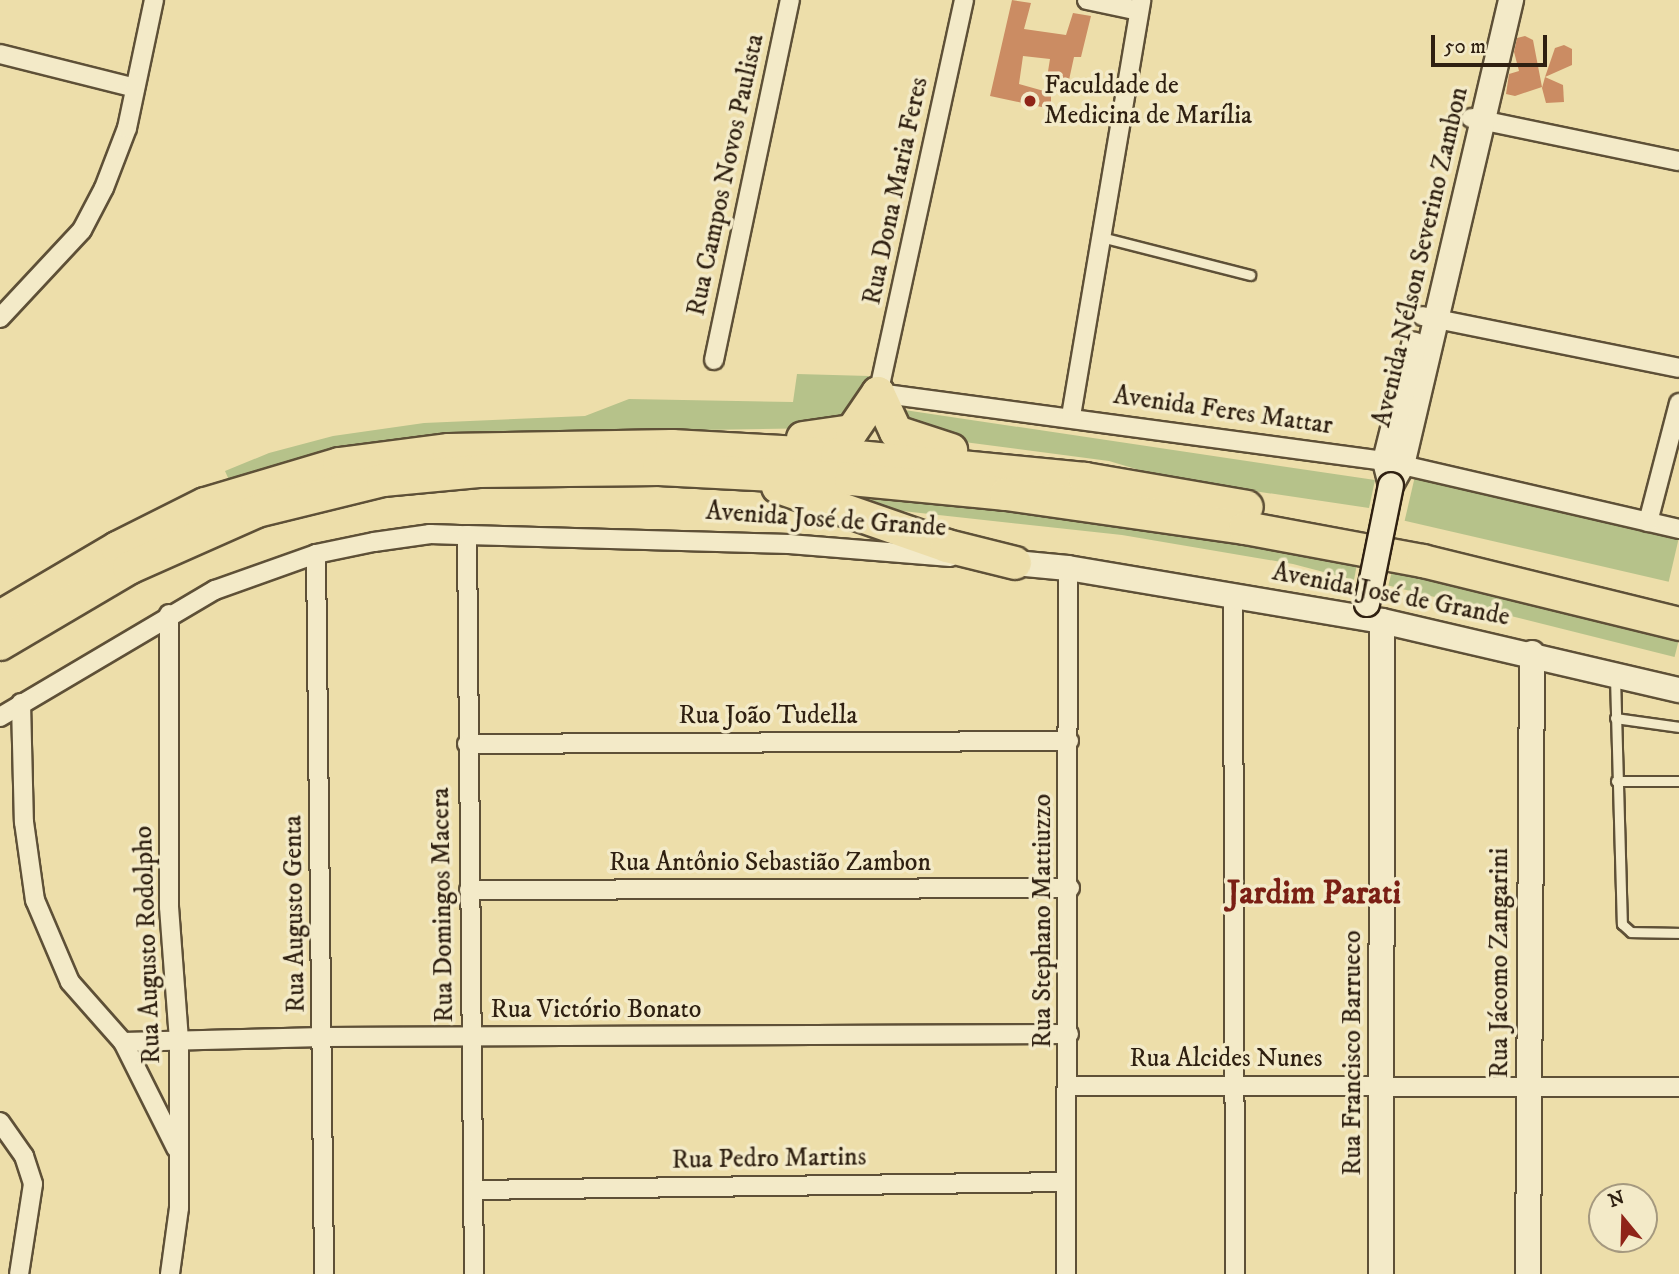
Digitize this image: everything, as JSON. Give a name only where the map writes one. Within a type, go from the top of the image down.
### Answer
[{"type":"highway","points":[[665,458],[840,435],[860,424],[878,393]]},
{"type":"highway","points":[[878,393],[890,423],[904,437],[940,449],[1055,467],[1085,479]]},
{"type":"highway","points":[[0,617],[165,522],[292,475],[374,458],[449,450],[665,458],[1006,494],[1232,526],[1423,561],[1679,624]]},
{"type":"highway","points":[[0,644],[175,545],[257,511],[313,495],[383,480],[665,458],[837,455],[1085,479],[1428,542],[1679,601]]},
{"type":"highway","points":[[665,458],[798,492],[947,546],[1015,563]]},
{"type":"main road","name":"Avenida Nélson Severino Zambon","points":[[1477,119],[1496,0]]},
{"type":"main road","name":"Avenida Nélson Severino Zambon","points":[[1371,614],[1393,470],[1477,119],[1511,0]]},
{"type":"main road","name":"Avenida José de Grande","points":[[1015,563],[1068,568],[1371,614],[1615,672],[1679,690]]},
{"type":"main road","name":"Rua Francisco Barrueco","points":[[1371,614],[1384,1084],[1381,1274]]},
{"type":"main road","name":"Rua Jácomo Zangarini","points":[[1528,1274],[1532,653]]},
{"type":"street","points":[[0,317],[82,230],[104,188],[127,128],[154,0]]},
{"type":"street","name":"Rua Campos Novos Paulista","points":[[714,360],[790,0]]},
{"type":"street","name":"Rua Dona Maria Feres","points":[[878,393],[964,0]]},
{"type":"street","points":[[1071,416],[1140,6],[1087,0]]},
{"type":"street","points":[[0,54],[135,88]]},
{"type":"street","points":[[1477,119],[1679,162]]},
{"type":"street","points":[[1430,317],[1679,368]]},
{"type":"street","name":"Avenida Feres Mattar","points":[[878,393],[1071,416],[1393,470],[1679,529]]},
{"type":"street","points":[[1648,522],[1679,402]]},
{"type":"street","name":"Avenida José de Grande","points":[[0,717],[169,614],[215,590],[316,554],[430,534],[789,544],[1015,563]]},
{"type":"street","name":"Rua Domingos Macera","points":[[467,535],[474,1274]]},
{"type":"street","name":"Rua Augusto Genta","points":[[316,554],[324,1274]]},
{"type":"street","name":"Rua Stephano Mattiuzzo","points":[[1066,1274],[1070,888],[1068,568]]},
{"type":"street","points":[[1233,594],[1237,1085],[1235,1274]]},
{"type":"street","name":"Rua Augusto Rodolpho","points":[[169,614],[169,907],[179,1039],[179,1208],[170,1274]]},
{"type":"street","points":[[21,703],[24,822],[35,900],[70,982],[123,1042],[152,1093],[179,1155]]},
{"type":"street","name":"Rua João Tudella","points":[[467,744],[1069,741]]},
{"type":"street","name":"Rua Antônio Sebastião Zambon","points":[[469,890],[1070,888]]},
{"type":"street","name":"Rua Victório Bonato","points":[[123,1042],[323,1037],[1069,1034]]},
{"type":"street","name":"Rua Alcides Nunes","points":[[1068,1086],[1384,1084],[1679,1087]]},
{"type":"street","points":[[0,1122],[24,1156],[33,1184],[19,1274]]},
{"type":"street","name":"Rua Pedro Martins","points":[[473,1190],[1065,1182]]},
{"type":"lane","points":[[1099,237],[1250,275]]},
{"type":"lane","points":[[1615,672],[1622,924],[1631,932],[1679,933]]},
{"type":"lane","points":[[1615,719],[1679,727]]},
{"type":"lane","points":[[1616,781],[1679,781]]},
{"type":"green space","points":[[797,374],[869,376],[859,411],[826,428],[450,434],[317,452],[229,480],[225,471],[269,453],[333,436],[424,423],[585,416],[629,399],[793,402]]},
{"type":"green space","points":[[891,408],[1375,480],[1369,508],[1166,478],[1109,461],[918,436]]},
{"type":"green space","points":[[1415,476],[1679,537],[1669,582],[1405,521]]},
{"type":"green space","points":[[827,492],[1130,525],[1357,564],[1354,580],[1293,564],[1122,535],[866,507]]},
{"type":"green space","points":[[1392,571],[1678,642],[1675,657],[1388,586]]},
{"type":"building","points":[[1012,0],[1031,3],[1024,29],[1066,35],[1073,13],[1091,16],[1081,57],[1074,57],[1066,94],[1045,90],[1050,59],[1023,56],[1019,84],[1051,93],[1051,109],[990,96]]},
{"type":"building","points":[[1525,36],[1533,40],[1542,87],[1515,96],[1506,94],[1509,74],[1519,71],[1514,52],[1517,38]]},
{"type":"building","points":[[1564,45],[1572,49],[1572,65],[1545,77],[1555,48]]},
{"type":"building","points":[[1545,77],[1563,85],[1564,102],[1546,103],[1542,88]]},
{"type":"place","name":"Faculdade de Medicina de Marília","points":[[1030,101]]},
{"type":"district","name":"Jardim Parati","points":[[1314,894]]}]
